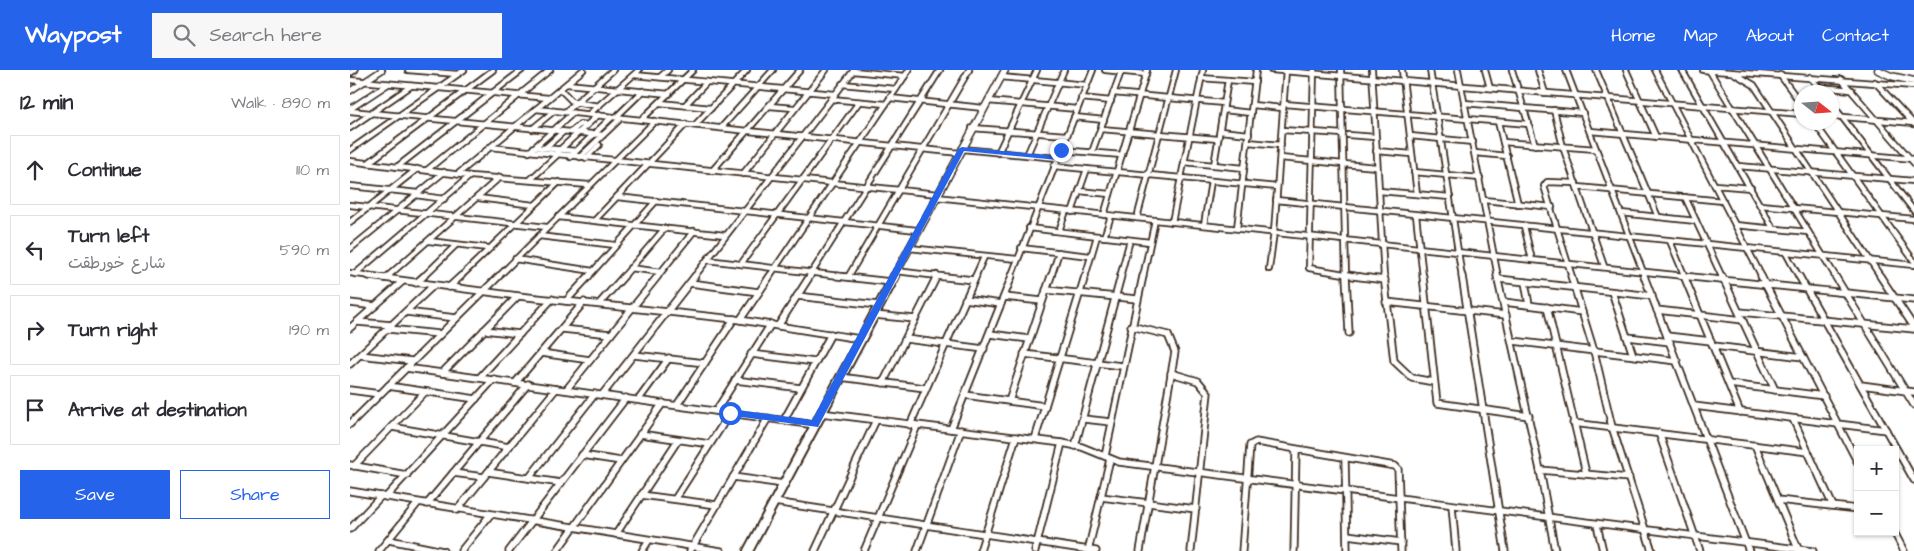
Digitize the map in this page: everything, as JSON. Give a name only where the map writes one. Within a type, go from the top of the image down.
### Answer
[{"type":"street","points":[[350,73],[355,70]]},
{"type":"street","points":[[350,90],[382,70]]},
{"type":"street","points":[[408,70],[458,74]]},
{"type":"street","points":[[350,150],[464,70]]},
{"type":"street","points":[[368,163],[493,70]]},
{"type":"street","points":[[397,167],[522,70]]},
{"type":"street","points":[[427,170],[550,70]]},
{"type":"street","points":[[458,174],[583,70]]},
{"type":"street","points":[[565,112],[613,70]]},
{"type":"street","points":[[590,114],[639,70]]},
{"type":"street","points":[[660,77],[668,70]]},
{"type":"street","points":[[641,120],[693,70]]},
{"type":"street","points":[[695,125],[747,70]]},
{"type":"street","points":[[721,128],[773,70]]},
{"type":"street","points":[[712,171],[800,70]]},
{"type":"street","points":[[742,174],[826,70]]},
{"type":"street","points":[[677,405],[705,363],[759,292],[909,70]]},
{"type":"street","points":[[778,326],[940,70]]},
{"type":"street","points":[[848,277],[968,70]]},
{"type":"street","points":[[998,153],[1037,70]]},
{"type":"street","points":[[1027,155],[1064,70]]},
{"type":"street","points":[[951,429],[990,334],[1037,207],[1093,70]]},
{"type":"street","points":[[1104,215],[1146,72],[1105,70]]},
{"type":"street","points":[[1137,218],[1176,70]]},
{"type":"street","points":[[1172,222],[1203,70]]},
{"type":"street","points":[[1237,228],[1256,70]]},
{"type":"street","points":[[1271,70],[1342,73],[1404,81],[1794,113]]},
{"type":"street","points":[[1372,70],[1376,167],[1386,302],[1395,364],[1412,378],[1434,382]]},
{"type":"street","points":[[1402,70],[1417,194]]},
{"type":"street","points":[[1430,70],[1505,551]]},
{"type":"street","points":[[1458,70],[1480,178],[1493,255],[1529,416],[1555,551]]},
{"type":"street","points":[[1485,70],[1490,88]]},
{"type":"street","points":[[1512,70],[1535,144]]},
{"type":"street","points":[[1538,70],[1545,93]]},
{"type":"street","points":[[1566,70],[1748,551]]},
{"type":"street","points":[[1596,70],[1606,98],[1658,217]]},
{"type":"street","points":[[1626,70],[1656,137]]},
{"type":"street","points":[[1655,70],[1854,455]]},
{"type":"street","points":[[1682,70],[1773,228]]},
{"type":"street","points":[[1703,70],[1914,86]]},
{"type":"street","points":[[1709,70],[1914,405]]},
{"type":"street","points":[[1878,70],[1891,76],[1914,81]]},
{"type":"street","points":[[529,478],[634,355],[853,71],[905,76]]},
{"type":"street","points":[[1269,269],[1274,232],[1286,71]]},
{"type":"street","points":[[748,551],[917,230],[1003,72],[1032,80],[1087,85]]},
{"type":"street","points":[[1092,152],[1121,72]]},
{"type":"street","points":[[1314,72],[1310,269],[1385,280]]},
{"type":"street","points":[[1732,72],[1754,85],[1914,328]]},
{"type":"street","points":[[1342,73],[1341,109],[1344,134],[1343,207],[1349,333]]},
{"type":"street","points":[[1754,85],[1760,74]]},
{"type":"street","points":[[634,75],[835,94]]},
{"type":"street","points":[[1780,75],[1794,94]]},
{"type":"street","points":[[1810,77],[1817,85]]},
{"type":"street","points":[[1201,78],[1255,82]]},
{"type":"street","points":[[1841,79],[1853,90],[1914,163]]},
{"type":"street","points":[[350,80],[550,98]]},
{"type":"street","points":[[1214,165],[1228,80]]},
{"type":"street","points":[[685,105],[707,82]]},
{"type":"street","points":[[1876,82],[1914,124]]},
{"type":"street","points":[[350,110],[388,84]]},
{"type":"street","points":[[566,84],[669,94]]},
{"type":"street","points":[[842,84],[896,89]]},
{"type":"street","points":[[1906,85],[1914,93]]},
{"type":"street","points":[[350,128],[411,86]]},
{"type":"street","points":[[1839,89],[1853,90]]},
{"type":"street","points":[[560,90],[575,104],[599,106]]},
{"type":"street","points":[[570,157],[593,134],[616,117],[643,91]]},
{"type":"street","points":[[1114,93],[1224,103]]},
{"type":"street","points":[[890,98],[983,108]]},
{"type":"street","points":[[1081,98],[1111,101]]},
{"type":"street","points":[[831,99],[886,104]]},
{"type":"street","points":[[988,101],[1077,109]]},
{"type":"street","points":[[660,102],[711,108]]},
{"type":"street","points":[[741,264],[859,102]]},
{"type":"street","points":[[1464,103],[1582,112]]},
{"type":"street","points":[[1252,105],[1313,107],[1529,124]]},
{"type":"street","points":[[769,106],[794,108]]},
{"type":"street","points":[[536,109],[922,149],[1058,158]]},
{"type":"street","points":[[350,110],[603,135]]},
{"type":"street","points":[[1224,110],[1251,113]]},
{"type":"street","points":[[1554,110],[1563,146],[1604,266]]},
{"type":"street","points":[[532,129],[554,111]]},
{"type":"street","points":[[529,152],[573,113]]},
{"type":"street","points":[[1839,113],[1914,211]]},
{"type":"street","points":[[530,180],[598,115]]},
{"type":"street","points":[[585,155],[616,117]]},
{"type":"street","points":[[1074,117],[1104,120]]},
{"type":"street","points":[[1839,117],[1914,124]]},
{"type":"street","points":[[350,424],[655,121]]},
{"type":"street","points":[[1498,122],[1518,204]]},
{"type":"street","points":[[571,132],[580,124],[587,125]]},
{"type":"street","points":[[595,220],[686,124]]},
{"type":"street","points":[[972,128],[1066,135]]},
{"type":"street","points":[[1101,129],[1218,139]]},
{"type":"street","points":[[1282,130],[1375,137]]},
{"type":"street","points":[[1819,130],[1914,261]]},
{"type":"street","points":[[1220,131],[1248,134]]},
{"type":"street","points":[[1590,131],[1912,159]]},
{"type":"street","points":[[539,153],[563,132]]},
{"type":"street","points":[[1410,136],[1473,142]]},
{"type":"street","points":[[544,138],[555,139]]},
{"type":"street","points":[[1248,142],[1281,145]]},
{"type":"street","points":[[1503,142],[1596,149]]},
{"type":"street","points":[[490,147],[579,158],[591,153],[600,145],[594,144]]},
{"type":"street","points":[[534,147],[575,151],[585,155],[648,164],[898,189],[1111,216],[1604,266],[1914,300]]},
{"type":"street","points":[[1061,150],[1122,155]]},
{"type":"street","points":[[1376,151],[1412,154]]},
{"type":"street","points":[[1475,153],[1506,156]]},
{"type":"street","points":[[1280,158],[1376,167]]},
{"type":"street","points":[[350,161],[470,176],[590,185]]},
{"type":"street","points":[[1184,162],[1244,168]]},
{"type":"street","points":[[1054,166],[1277,188]]},
{"type":"street","points":[[1738,166],[1914,181]]},
{"type":"street","points":[[350,222],[417,169]]},
{"type":"street","points":[[1058,231],[1079,191],[1086,169]]},
{"type":"street","points":[[350,249],[444,172]]},
{"type":"street","points":[[1414,172],[1480,178]]},
{"type":"street","points":[[352,273],[427,214],[470,176]]},
{"type":"street","points":[[386,278],[500,178]]},
{"type":"street","points":[[1204,225],[1210,181]]},
{"type":"street","points":[[449,287],[559,182]]},
{"type":"street","points":[[1652,551],[1612,427],[1594,351],[1545,184],[1577,185],[1723,201]]},
{"type":"street","points":[[350,186],[444,199]]},
{"type":"street","points":[[1715,186],[1751,188]]},
{"type":"street","points":[[1079,191],[1110,194]]},
{"type":"street","points":[[1379,191],[1450,197]]},
{"type":"street","points":[[617,196],[917,230]]},
{"type":"street","points":[[1685,197],[1776,390]]},
{"type":"street","points":[[478,198],[534,205]]},
{"type":"street","points":[[1276,200],[1869,262],[1914,265]]},
{"type":"street","points":[[1484,200],[1552,207]]},
{"type":"street","points":[[566,300],[656,201]]},
{"type":"street","points":[[350,205],[547,227]]},
{"type":"street","points":[[1760,205],[1914,219]]},
{"type":"street","points":[[1621,214],[1696,221]]},
{"type":"street","points":[[1416,215],[1437,403],[1439,405],[1529,416]]},
{"type":"street","points":[[1104,237],[1111,216]]},
{"type":"street","points":[[558,217],[725,235]]},
{"type":"street","points":[[1088,550],[1101,497],[1108,458],[1111,422],[1122,366],[1155,220]]},
{"type":"street","points":[[1735,225],[1808,232]]},
{"type":"street","points":[[1524,226],[1532,260]]},
{"type":"street","points":[[599,304],[665,228]]},
{"type":"street","points":[[1029,228],[1150,242]]},
{"type":"street","points":[[566,390],[694,231]]},
{"type":"street","points":[[539,236],[616,244]]},
{"type":"street","points":[[1035,439],[1097,236]]},
{"type":"street","points":[[1075,446],[1099,364],[1130,240]]},
{"type":"street","points":[[429,241],[488,248]]},
{"type":"street","points":[[1670,241],[1740,412]]},
{"type":"street","points":[[416,283],[456,245]]},
{"type":"street","points":[[908,248],[1017,259]]},
{"type":"street","points":[[1021,248],[1090,256]]},
{"type":"street","points":[[1009,400],[1058,252]]},
{"type":"street","points":[[1786,252],[1914,480]]},
{"type":"street","points":[[910,425],[984,256]]},
{"type":"street","points":[[515,259],[593,270]]},
{"type":"street","points":[[707,260],[812,271],[891,282]]},
{"type":"street","points":[[630,268],[661,272]]},
{"type":"street","points":[[896,271],[974,280]]},
{"type":"street","points":[[352,273],[518,296],[633,307],[771,324],[860,339]]},
{"type":"street","points":[[883,383],[937,275]]},
{"type":"street","points":[[1499,279],[1652,296]]},
{"type":"street","points":[[350,328],[403,281]]},
{"type":"street","points":[[1525,282],[1529,305]]},
{"type":"street","points":[[690,283],[759,292]]},
{"type":"street","points":[[350,364],[434,285]]},
{"type":"street","points":[[1046,290],[1137,299]]},
{"type":"street","points":[[1612,292],[1633,355]]},
{"type":"street","points":[[442,373],[518,296]]},
{"type":"street","points":[[797,296],[878,305]]},
{"type":"street","points":[[1004,297],[1042,301]]},
{"type":"street","points":[[480,377],[552,299]]},
{"type":"street","points":[[965,300],[1001,304]]},
{"type":"street","points":[[516,382],[584,302]]},
{"type":"street","points":[[1386,302],[1506,315]]},
{"type":"street","points":[[1504,302],[1582,312]]},
{"type":"street","points":[[350,303],[374,306]]},
{"type":"street","points":[[1547,307],[1554,346],[1586,473]]},
{"type":"street","points":[[1657,310],[1743,320]]},
{"type":"street","points":[[406,312],[456,318]]},
{"type":"street","points":[[1740,312],[1914,328]]},
{"type":"street","points":[[873,314],[915,319]]},
{"type":"street","points":[[357,322],[439,334]]},
{"type":"street","points":[[716,411],[750,354],[771,324]]},
{"type":"street","points":[[1131,326],[1168,335],[1174,352],[1172,373],[1140,551]]},
{"type":"street","points":[[562,329],[610,334]]},
{"type":"street","points":[[484,330],[520,334]]},
{"type":"street","points":[[784,420],[831,334]]},
{"type":"street","points":[[990,334],[1029,339]]},
{"type":"street","points":[[1628,338],[1668,339],[1804,357]]},
{"type":"street","points":[[906,339],[984,349]]},
{"type":"street","points":[[1513,341],[1677,361]]},
{"type":"street","points":[[541,354],[590,360]]},
{"type":"street","points":[[750,354],[815,362]]},
{"type":"street","points":[[1024,354],[1122,366]]},
{"type":"street","points":[[360,355],[412,361]]},
{"type":"street","points":[[634,355],[705,363]]},
{"type":"street","points":[[639,400],[668,358]]},
{"type":"street","points":[[406,368],[815,424]]},
{"type":"street","points":[[1172,373],[1196,380],[1206,386],[1208,393],[1191,551]]},
{"type":"street","points":[[840,377],[925,388]]},
{"type":"street","points":[[350,529],[407,475],[494,379]]},
{"type":"street","points":[[735,380],[801,388]]},
{"type":"street","points":[[427,504],[528,384]]},
{"type":"street","points":[[1729,384],[1824,396]]},
{"type":"street","points":[[1860,385],[1914,392]]},
{"type":"street","points":[[388,386],[476,399]]},
{"type":"street","points":[[457,510],[556,389]]},
{"type":"street","points":[[350,390],[380,394]]},
{"type":"street","points":[[352,465],[425,392]]},
{"type":"street","points":[[965,395],[1045,406]]},
{"type":"street","points":[[509,551],[626,398]]},
{"type":"street","points":[[557,551],[663,403]]},
{"type":"street","points":[[1694,406],[1886,430]]},
{"type":"street","points":[[675,499],[730,413]]},
{"type":"street","points":[[821,413],[1035,439],[1075,446],[1108,458],[1296,486],[1696,538],[1813,551]]},
{"type":"street","points":[[691,549],[768,418]]},
{"type":"street","points":[[1084,419],[1111,422]]},
{"type":"street","points":[[1793,419],[1833,506]]},
{"type":"street","points":[[815,551],[876,420]]},
{"type":"street","points":[[1573,423],[1808,452]]},
{"type":"street","points":[[864,551],[917,426]]},
{"type":"street","points":[[392,427],[509,447]]},
{"type":"street","points":[[916,551],[961,430]]},
{"type":"street","points":[[1659,433],[1700,551]]},
{"type":"street","points":[[640,434],[710,444]]},
{"type":"street","points":[[980,551],[1016,437]]},
{"type":"street","points":[[616,534],[678,440]]},
{"type":"street","points":[[1242,551],[1250,445],[1252,442],[1395,466],[1398,469],[1401,551]]},
{"type":"street","points":[[1034,551],[1062,444]]},
{"type":"street","points":[[1755,445],[1799,550]]},
{"type":"street","points":[[1294,551],[1296,450]]},
{"type":"street","points":[[582,455],[621,461]]},
{"type":"street","points":[[1345,458],[1348,492],[1347,551]]},
{"type":"street","points":[[352,465],[407,475]]},
{"type":"street","points":[[1540,470],[1629,478]]},
{"type":"street","points":[[453,473],[529,478],[561,483]]},
{"type":"street","points":[[733,477],[784,484]]},
{"type":"street","points":[[350,491],[457,510],[616,534],[691,549],[721,551]]},
{"type":"street","points":[[641,495],[717,505]]},
{"type":"street","points":[[1101,497],[1196,509]]},
{"type":"street","points":[[1778,500],[1854,509]]},
{"type":"street","points":[[774,502],[878,516],[1096,551]]},
{"type":"street","points":[[379,551],[418,503]]},
{"type":"street","points":[[1452,506],[1456,551]]},
{"type":"street","points":[[461,551],[490,515]]},
{"type":"street","points":[[1597,525],[1604,551]]},
{"type":"street","points":[[1347,535],[1401,542]]},
{"type":"street","points":[[1896,536],[1904,551]]},
{"type":"street","points":[[389,540],[410,543],[419,549],[443,551]]},
{"type":"street","points":[[642,551],[649,540]]},
{"type":"route","points":[[730,413],[815,424],[917,230],[962,149],[1058,158],[1061,150]]}]
